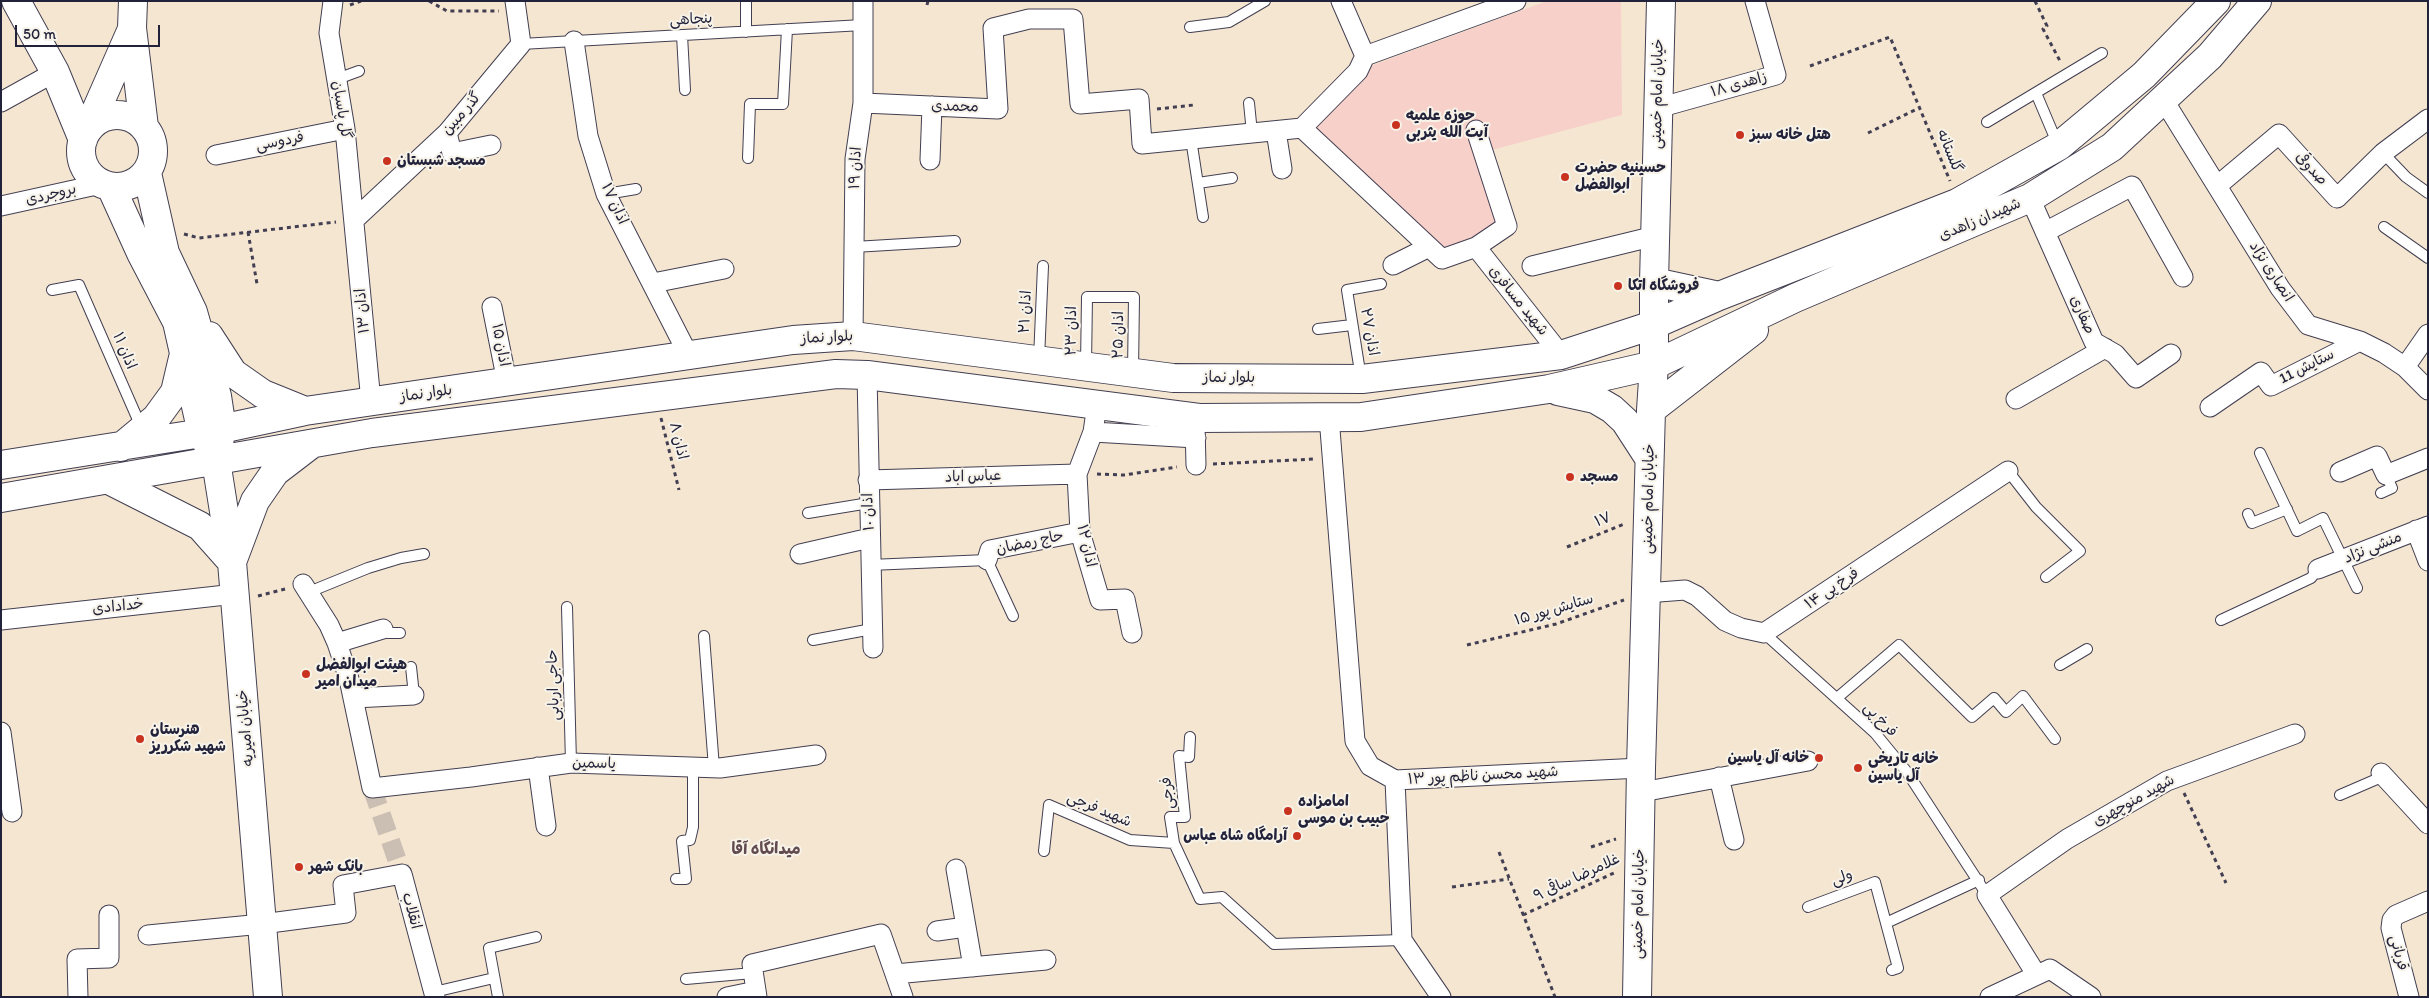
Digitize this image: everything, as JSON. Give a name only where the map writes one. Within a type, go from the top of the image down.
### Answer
[{"type":"main road","points":[[16,1],[55,72],[86,135]]},
{"type":"main road","points":[[133,1],[132,28],[144,127]]},
{"type":"main road","name":"خیابان امام خمینی","points":[[1637,997],[1648,514],[1654,365],[1653,325],[1661,1]]},
{"type":"main road","name":"شهیدان زاهدی","points":[[1653,325],[1719,296],[1790,270],[1957,203],[2059,146],[2144,75],[2216,1]]},
{"type":"main road","name":"شهیدان زاهدی","points":[[1654,365],[1795,298],[2030,198],[2112,147],[2210,56],[2257,1]]},
{"type":"main road","points":[[132,28],[86,135],[82,160],[86,170],[106,185],[177,322],[184,354],[212,431]]},
{"type":"main road","points":[[86,135],[101,119],[116,115],[132,117],[149,133],[154,149],[151,165],[146,173],[131,185],[106,185]]},
{"type":"main road","points":[[146,173],[166,253],[193,312],[217,396],[212,431]]},
{"type":"main road","points":[[1651,410],[1795,298],[1784,285],[1784,278],[1790,270]]},
{"type":"main road","points":[[1654,282],[1719,296]]},
{"type":"main road","points":[[193,312],[233,373],[263,394],[304,412]]},
{"type":"main road","name":"بلوار نماز","points":[[1,465],[121,447],[304,412],[793,340],[853,336],[1174,378],[1362,379],[1561,355],[1653,325]]},
{"type":"main road","points":[[121,447],[156,418],[174,392],[184,354]]},
{"type":"main road","points":[[1509,360],[1512,394]]},
{"type":"main road","name":"بلوار نماز","points":[[1,498],[314,442],[836,374],[867,375],[1097,405],[1195,428],[1329,417],[1361,417],[1549,389],[1654,365]]},
{"type":"main road","points":[[1549,389],[1595,399],[1612,409],[1626,421],[1650,458]]},
{"type":"main road","name":"خیابان امیریه","points":[[212,431],[232,562],[268,997]]},
{"type":"main road","points":[[109,480],[200,526],[232,562],[255,501],[276,472],[314,442]]},
{"type":"street","name":"گل پاسبان","points":[[333,1],[329,33],[345,129],[354,220]]},
{"type":"street","name":"اذان ۱۹","points":[[853,336],[855,159],[863,103],[863,1]]},
{"type":"street","points":[[1341,1],[1366,56]]},
{"type":"street","points":[[1140,110],[1142,144],[1302,128],[1358,71],[1366,56],[1516,1]]},
{"type":"street","name":"زاهدی ۱۸","points":[[1658,108],[1776,74],[1755,1]]},
{"type":"street","points":[[515,6],[521,44]]},
{"type":"street","name":"محمدی","points":[[863,103],[998,108],[993,28],[1029,20],[1073,19],[1080,104],[1139,99],[1140,110]]},
{"type":"street","name":"اذان ۱۷","points":[[574,41],[588,136],[606,194],[689,356]]},
{"type":"street","name":"گذر مبین","points":[[354,220],[447,133],[521,44]]},
{"type":"street","points":[[1,102],[55,72]]},
{"type":"street","name":"انصاری نژاد","points":[[2163,99],[2280,288],[2308,325],[2360,341],[2405,367],[2428,390]]},
{"type":"street","points":[[930,160],[932,106]]},
{"type":"street","name":"صدوقی","points":[[2217,186],[2279,134],[2337,198],[2383,153],[2428,119]]},
{"type":"street","points":[[1302,128],[1442,259],[1476,247],[1507,226],[1476,130]]},
{"type":"street","name":"فردوسی","points":[[216,155],[345,129]]},
{"type":"street","points":[[1276,131],[1282,169]]},
{"type":"street","points":[[447,133],[452,153],[491,146]]},
{"type":"street","name":"بروجردی","points":[[1,206],[106,185]]},
{"type":"street","points":[[2045,232],[2132,186],[2183,277]]},
{"type":"street","name":"صفاری","points":[[2030,198],[2094,342],[2114,354],[2136,378],[2171,354]]},
{"type":"street","name":"اذان ۱۳","points":[[354,220],[371,402]]},
{"type":"street","points":[[1532,266],[1655,236]]},
{"type":"street","points":[[1393,265],[1429,247]]},
{"type":"street","name":"شهید مسافری","points":[[1476,247],[1561,355]]},
{"type":"street","points":[[653,283],[724,270]]},
{"type":"street","name":"اذان ۱۵","points":[[492,307],[507,382]]},
{"type":"street","points":[[2405,367],[2428,334]]},
{"type":"street","name":"ستایش 11","points":[[2210,406],[2261,372],[2271,386],[2360,341]]},
{"type":"street","points":[[2016,399],[2105,348]]},
{"type":"street","name":"اذان ۱۰","points":[[867,375],[873,648]]},
{"type":"street","name":"اذان ۱۲","points":[[1097,405],[1093,432],[1077,474],[1080,532],[1100,600],[1125,599],[1132,633]]},
{"type":"street","points":[[1329,417],[1355,741],[1370,766],[1395,780]]},
{"type":"street","points":[[1093,432],[1195,428],[1196,465]]},
{"type":"street","points":[[2340,472],[2377,456],[2384,484],[2428,458]]},
{"type":"street","name":"فرخ پی ۱۴","points":[[1764,633],[2008,471]]},
{"type":"street","name":"عباس اباد","points":[[868,480],[1077,474]]},
{"type":"street","points":[[2422,528],[2428,561]]},
{"type":"street","name":"منشی نژاد","points":[[2318,569],[2422,528]]},
{"type":"street","name":"حاج رمضان","points":[[988,560],[990,550],[1080,532]]},
{"type":"street","points":[[800,554],[870,538]]},
{"type":"street","points":[[306,588],[337,643],[354,698],[414,695]]},
{"type":"street","points":[[1646,592],[1685,590],[1697,596],[1725,621],[1741,628],[1764,633]]},
{"type":"street","name":"خدادادی","points":[[1,620],[235,598]]},
{"type":"street","points":[[337,643],[392,631]]},
{"type":"street","name":"یاسمین","points":[[354,698],[372,788],[471,778],[572,763],[714,768],[816,755]]},
{"type":"street","points":[[1,732],[13,813]]},
{"type":"street","name":"شهید منوچهری","points":[[1983,888],[2176,777],[2295,734]]},
{"type":"street","name":"شهید محسن ناظم پور ۱۳","points":[[1402,940],[1395,780],[1641,780],[1719,777],[1808,761]]},
{"type":"street","points":[[538,767],[546,826]]},
{"type":"street","points":[[2383,775],[2428,824]]},
{"type":"street","points":[[1719,777],[1734,840]]},
{"type":"street","points":[[956,869],[973,967]]},
{"type":"street","name":"انقلاب","points":[[262,924],[346,913],[343,885],[402,874],[434,994]]},
{"type":"street","points":[[1983,888],[2036,974]]},
{"type":"street","name":"قربانی","points":[[2409,997],[2391,928],[2392,920],[2396,915],[2428,902]]},
{"type":"street","points":[[78,997],[77,959],[109,958],[109,915]]},
{"type":"street","points":[[148,935],[262,924]]},
{"type":"street","points":[[937,931],[966,927]]},
{"type":"street","points":[[727,997],[756,994],[752,964],[880,934],[903,997]]},
{"type":"street","points":[[1402,940],[1441,997]]},
{"type":"street","points":[[895,974],[1046,960]]},
{"type":"street","points":[[1990,997],[2050,969],[2091,997]]},
{"type":"lane","points":[[746,1],[746,32]]},
{"type":"lane","points":[[1190,27],[1229,22],[1265,1]]},
{"type":"lane","name":"پنجاهی","points":[[521,44],[863,25]]},
{"type":"lane","points":[[748,158],[750,104],[783,104],[786,29]]},
{"type":"lane","points":[[682,35],[684,90]]},
{"type":"lane","points":[[1986,122],[2102,53]]},
{"type":"lane","points":[[337,79],[359,72]]},
{"type":"lane","points":[[2036,93],[2059,146]]},
{"type":"lane","points":[[1249,103],[1252,133]]},
{"type":"lane","points":[[1191,139],[1203,217]]},
{"type":"lane","points":[[2383,153],[2406,177],[2428,193]]},
{"type":"lane","points":[[1198,183],[1232,178]]},
{"type":"lane","points":[[606,194],[636,189]]},
{"type":"lane","points":[[2384,227],[2428,258]]},
{"type":"lane","points":[[854,246],[956,241]]},
{"type":"lane","name":"اذان ۲۱","points":[[1039,360],[1043,266]]},
{"type":"lane","name":"اذان ۲۷","points":[[1362,379],[1347,290],[1381,284]]},
{"type":"lane","name":"اذان ۱۱","points":[[52,290],[79,285],[142,429]]},
{"type":"lane","name":"اذان ۲۳","points":[[1086,366],[1087,296],[1134,298]]},
{"type":"lane","name":"اذان ۲۵","points":[[1133,372],[1134,298]]},
{"type":"lane","points":[[1318,329],[1352,325]]},
{"type":"lane","points":[[2260,453],[2297,531],[2323,518],[2357,588]]},
{"type":"lane","points":[[2008,471],[2036,507],[2080,551],[2046,577]]},
{"type":"lane","points":[[808,513],[869,503]]},
{"type":"lane","points":[[2248,514],[2252,523],[2287,509]]},
{"type":"lane","points":[[306,588],[401,558],[424,554]]},
{"type":"lane","points":[[870,565],[988,560],[1013,616]]},
{"type":"lane","points":[[2221,620],[2311,578],[2318,569]]},
{"type":"lane","name":"حاجی اربابی","points":[[567,607],[572,763]]},
{"type":"lane","points":[[813,640],[872,629]]},
{"type":"lane","name":"فرخ پی","points":[[1764,633],[1875,734],[1907,772],[1983,888]]},
{"type":"lane","points":[[704,636],[714,768]]},
{"type":"lane","points":[[1837,698],[1899,645],[1972,717],[1994,698],[2006,712],[2023,696],[2027,685]]},
{"type":"lane","points":[[2060,665],[2087,649]]},
{"type":"lane","points":[[411,667],[414,695]]},
{"type":"lane","points":[[2023,696],[2055,739]]},
{"type":"lane","name":"فرجی","points":[[1174,843],[1170,817],[1184,817],[1180,756],[1190,757],[1190,738]]},
{"type":"lane","points":[[676,879],[686,879],[677,840],[690,840],[694,827],[693,767]]},
{"type":"lane","points":[[2340,795],[2383,775]]},
{"type":"lane","name":"شهید فرجی","points":[[1044,851],[1049,805],[1130,840],[1174,843]]},
{"type":"lane","points":[[1174,843],[1200,899],[1222,897],[1274,944],[1402,940]]},
{"type":"lane","name":"ولی","points":[[1808,906],[1875,882],[1898,968],[1892,970]]},
{"type":"lane","points":[[1886,922],[1983,888]]},
{"type":"lane","points":[[498,997],[489,948],[536,937]]},
{"type":"lane","points":[[686,979],[753,973]]},
{"type":"lane","points":[[434,994],[494,978]]},
{"type":"path","points":[[429,1],[447,11],[515,6]]},
{"type":"path","points":[[2035,1],[2047,26],[2043,28],[2067,75]]},
{"type":"path","name":"گلستانه","points":[[1810,66],[1890,37],[1941,156],[1957,203]]},
{"type":"path","points":[[1140,110],[1194,105]]},
{"type":"path","points":[[1868,133],[1919,108]]},
{"type":"path","points":[[160,227],[198,238],[354,220]]},
{"type":"path","points":[[248,232],[257,284]]},
{"type":"path","name":"اذان ۸","points":[[656,397],[679,490]]},
{"type":"path","name":"۱۷","points":[[1567,546],[1648,514]]},
{"type":"path","points":[[235,598],[306,588]]},
{"type":"path","name":"ستایش پور ۱۵","points":[[1467,645],[1556,624],[1646,592]]},
{"type":"path","points":[[2176,777],[2226,883]]},
{"type":"path","points":[[1499,852],[1555,997]]},
{"type":"path","name":"غلامرضا ساقی ۹","points":[[1523,915],[1640,861]]},
{"type":"path","points":[[1452,887],[1509,879]]},
{"type":"shaded area","name":"حوزه علمیه آیت الله یثربی","points":[[1547,1],[1621,1],[1622,115],[1492,150],[1481,122],[1468,128],[1497,221],[1472,241],[1444,249],[1314,129],[1373,65]]},
{"type":"tunnel","points":[[372,788],[402,874]]},
{"type":"place","name":"حوزه علمیه آیت الله یثربی","points":[[1396,125]]},
{"type":"place","name":"هتل خانه سبز","points":[[1740,135]]},
{"type":"place","name":"مسجد شبستان","points":[[387,161]]},
{"type":"place","name":"حسینیه حضرت ابوالفضل","points":[[1565,177]]},
{"type":"place","name":"فروشگاه اتکا","points":[[1618,286]]},
{"type":"place","name":"مسجد","points":[[1570,477]]},
{"type":"place","name":"هیئت ابوالفضل میدان امیر","points":[[306,674]]},
{"type":"place","name":"هنرستان شهید شکرریز","points":[[140,739]]},
{"type":"place","name":"خانه آل یاسین","points":[[1819,758]]},
{"type":"place","name":"خانه تاریخی آل یاسین","points":[[1858,768]]},
{"type":"place","name":"امامزاده حبیب بن موسی","points":[[1288,811]]},
{"type":"place","name":"آرامگاه شاه عباس","points":[[1297,836]]},
{"type":"place","name":"بانک شهر","points":[[299,867]]},
{"type":"district","name":"میدانگاه آقا","points":[[766,850]]}]
